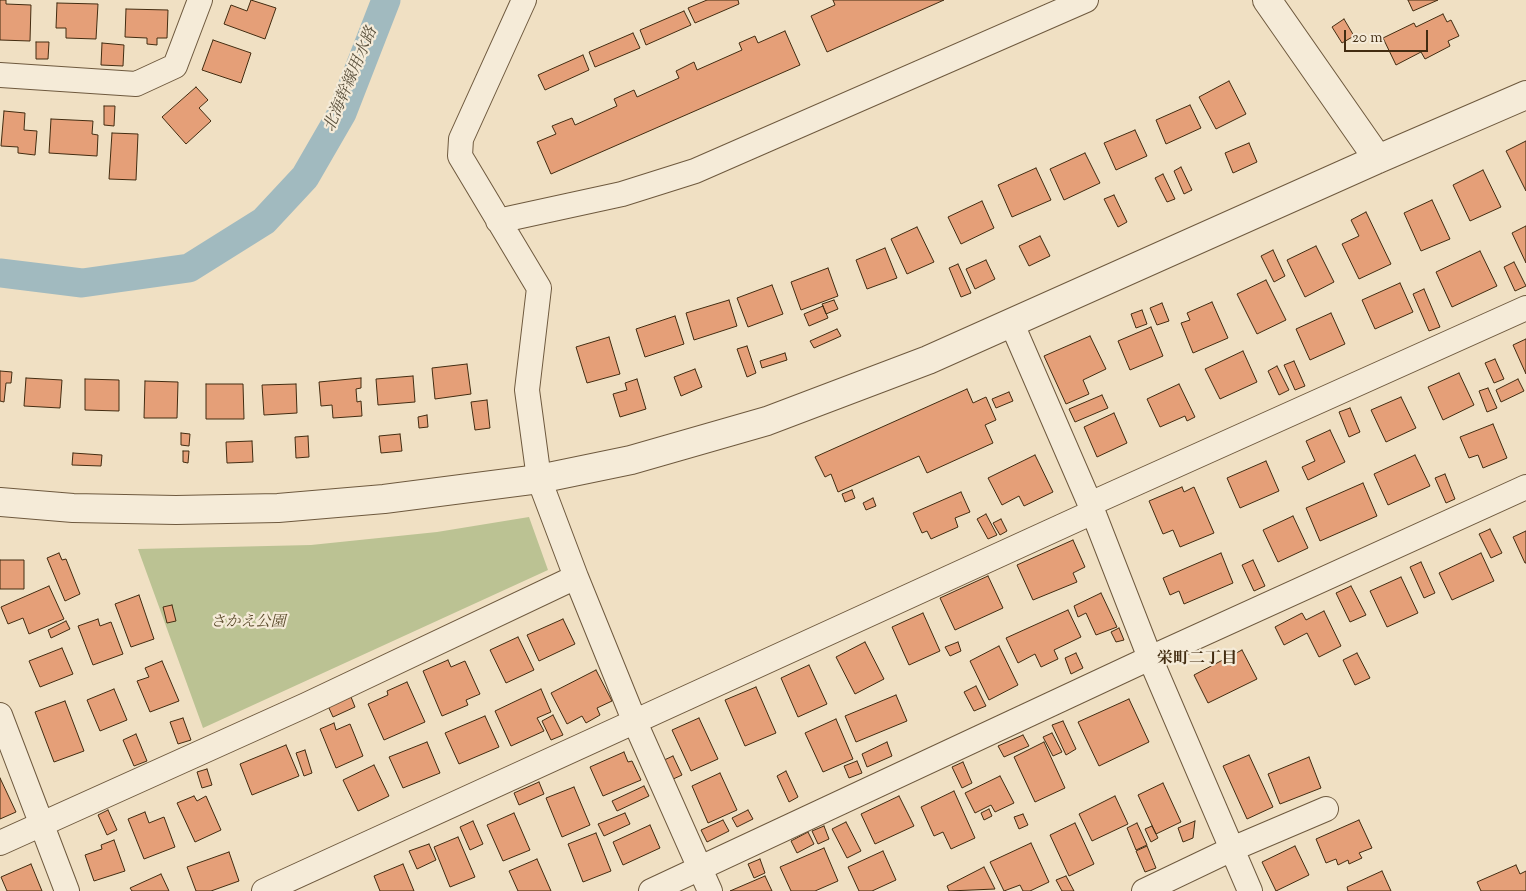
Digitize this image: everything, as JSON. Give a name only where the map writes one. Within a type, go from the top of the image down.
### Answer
[{"type":"street","points":[[0,75],[136,84],[175,66],[200,0]]},
{"type":"street","points":[[524,0],[460,139],[460,156],[538,288],[527,390],[538,479],[634,720],[710,891]]},
{"type":"street","points":[[498,221],[622,194],[695,171],[1086,0]]},
{"type":"street","points":[[1268,0],[1378,159]]},
{"type":"street","points":[[0,502],[83,508],[278,508],[384,499],[538,479],[631,460],[767,421],[928,360],[1526,95]]},
{"type":"street","points":[[264,891],[1526,308]]},
{"type":"street","points":[[1012,324],[1091,508],[1150,658],[1250,891]]},
{"type":"street","points":[[651,891],[1150,658],[1526,487]]},
{"type":"street","points":[[0,843],[306,705],[576,577]]},
{"type":"street","points":[[0,715],[67,891]]},
{"type":"street","points":[[1144,891],[1232,849],[1326,809]]},
{"type":"green space","name":"さかえ公園","points":[[529,517],[548,570],[203,728],[138,549],[311,545],[437,532]]},
{"type":"building","points":[[0,0],[6,0],[6,4],[31,5],[30,41],[0,40]]},
{"type":"building","points":[[251,0],[276,8],[265,39],[224,24],[231,5],[247,11]]},
{"type":"building","points":[[707,0],[738,0],[739,4],[695,23],[688,8]]},
{"type":"building","points":[[833,0],[944,0],[827,52],[811,16],[835,5]]},
{"type":"building","points":[[1408,0],[1438,0],[1413,11]]},
{"type":"building","points":[[57,3],[98,4],[96,39],[66,38],[66,28],[56,28]]},
{"type":"building","points":[[126,9],[168,10],[167,38],[157,38],[157,45],[147,44],[147,38],[125,37]]},
{"type":"building","points":[[684,11],[691,25],[646,45],[640,30]]},
{"type":"building","points":[[1443,14],[1447,22],[1451,20],[1459,36],[1448,41],[1450,46],[1425,59],[1421,52],[1396,65],[1383,38],[1414,23],[1416,27]]},
{"type":"building","points":[[1344,19],[1354,36],[1342,43],[1332,27]]},
{"type":"building","points":[[785,31],[800,65],[551,174],[537,142],[556,134],[552,126],[572,118],[575,125],[617,106],[614,99],[634,90],[637,97],[679,78],[676,71],[694,62],[697,70],[742,50],[739,43],[755,36],[758,43]]},
{"type":"building","points":[[633,33],[640,48],[595,67],[589,52]]},
{"type":"building","points":[[213,40],[251,53],[241,83],[202,70]]},
{"type":"building","points":[[36,42],[49,42],[48,59],[36,59]]},
{"type":"building","points":[[102,43],[124,45],[123,66],[101,65]]},
{"type":"building","points":[[583,55],[589,70],[545,90],[538,75]]},
{"type":"building","points":[[1229,81],[1246,114],[1216,129],[1199,97]]},
{"type":"building","points":[[196,87],[208,100],[199,108],[211,121],[186,144],[162,117]]},
{"type":"building","points":[[1190,105],[1201,128],[1166,144],[1156,120]]},
{"type":"building","points":[[104,106],[115,106],[114,126],[104,125]]},
{"type":"building","points":[[4,111],[25,113],[24,130],[37,131],[35,155],[18,153],[18,147],[1,146]]},
{"type":"building","points":[[51,119],[93,121],[92,134],[98,135],[97,156],[49,153]]},
{"type":"building","points":[[1135,130],[1147,156],[1116,170],[1104,143]]},
{"type":"building","points":[[112,133],[138,134],[136,180],[109,179]]},
{"type":"building","points":[[1526,141],[1526,191],[1506,151]]},
{"type":"building","points":[[1249,143],[1257,162],[1233,173],[1225,153]]},
{"type":"building","points":[[1085,153],[1100,183],[1064,200],[1050,169]]},
{"type":"building","points":[[1181,167],[1192,190],[1184,194],[1174,171]]},
{"type":"building","points":[[1036,168],[1051,200],[1012,217],[998,185]]},
{"type":"building","points":[[1483,170],[1501,207],[1470,221],[1453,185]]},
{"type":"building","points":[[1163,174],[1175,199],[1167,202],[1155,178]]},
{"type":"building","points":[[1114,195],[1127,222],[1118,227],[1104,199]]},
{"type":"building","points":[[1432,200],[1450,239],[1421,251],[1404,213]]},
{"type":"building","points":[[982,201],[994,228],[961,244],[948,217]]},
{"type":"building","points":[[1366,212],[1391,264],[1359,279],[1342,244],[1359,236],[1351,220]]},
{"type":"building","points":[[1526,226],[1526,263],[1512,233]]},
{"type":"building","points":[[917,227],[934,262],[907,274],[891,239]]},
{"type":"building","points":[[1040,236],[1050,256],[1029,266],[1019,246]]},
{"type":"building","points":[[1316,246],[1334,282],[1305,297],[1287,260]]},
{"type":"building","points":[[885,248],[897,278],[867,289],[856,260]]},
{"type":"building","points":[[1273,250],[1285,276],[1274,282],[1261,256]]},
{"type":"building","points":[[1480,251],[1497,286],[1452,307],[1436,272]]},
{"type":"building","points":[[986,260],[995,279],[975,289],[966,269]]},
{"type":"building","points":[[1514,262],[1526,286],[1515,291],[1504,267]]},
{"type":"building","points":[[958,264],[971,293],[961,297],[949,268]]},
{"type":"building","points":[[828,268],[838,296],[801,310],[791,282]]},
{"type":"building","points":[[1266,280],[1286,320],[1257,334],[1237,294]]},
{"type":"building","points":[[1400,283],[1413,312],[1375,329],[1362,300]]},
{"type":"building","points":[[772,285],[783,314],[748,327],[737,298]]},
{"type":"building","points":[[1424,289],[1440,327],[1429,331],[1413,294]]},
{"type":"building","points":[[729,300],[737,326],[694,340],[686,313]]},
{"type":"building","points":[[834,300],[838,309],[826,314],[822,304]]},
{"type":"building","points":[[1212,302],[1228,338],[1193,353],[1181,323],[1190,320],[1187,313]]},
{"type":"building","points":[[1162,303],[1169,321],[1157,325],[1150,308]]},
{"type":"building","points":[[823,306],[828,318],[809,326],[804,314]]},
{"type":"building","points":[[1142,310],[1147,324],[1136,328],[1131,314]]},
{"type":"building","points":[[1331,313],[1345,344],[1310,360],[1296,329]]},
{"type":"building","points":[[675,316],[684,344],[645,357],[636,329]]},
{"type":"building","points":[[1151,327],[1163,356],[1130,370],[1118,341]]},
{"type":"building","points":[[837,329],[841,336],[814,348],[810,341]]},
{"type":"building","points":[[1090,336],[1106,369],[1083,380],[1089,394],[1066,404],[1044,356]]},
{"type":"building","points":[[609,337],[620,374],[587,383],[576,347]]},
{"type":"building","points":[[1526,339],[1526,374],[1513,345]]},
{"type":"building","points":[[747,346],[756,373],[747,377],[737,349]]},
{"type":"building","points":[[1243,351],[1257,382],[1220,399],[1205,369]]},
{"type":"building","points":[[785,353],[787,360],[762,368],[760,361]]},
{"type":"building","points":[[1495,359],[1504,379],[1494,383],[1485,363]]},
{"type":"building","points":[[1294,361],[1305,386],[1295,390],[1284,365]]},
{"type":"building","points":[[467,364],[471,394],[435,399],[432,368]]},
{"type":"building","points":[[1277,366],[1289,390],[1279,395],[1268,371]]},
{"type":"building","points":[[695,369],[702,387],[681,396],[674,377]]},
{"type":"building","points":[[0,371],[12,372],[11,383],[6,383],[4,402],[0,401]]},
{"type":"building","points":[[1459,373],[1474,405],[1443,420],[1428,387]]},
{"type":"building","points":[[413,376],[415,402],[378,405],[376,379]]},
{"type":"building","points":[[26,378],[62,380],[60,408],[24,406]]},
{"type":"building","points":[[361,378],[361,388],[356,389],[357,402],[361,401],[362,416],[333,418],[332,405],[321,406],[319,382]]},
{"type":"building","points":[[85,379],[119,380],[119,411],[85,410]]},
{"type":"building","points":[[637,379],[646,409],[620,417],[613,394],[627,390],[625,383]]},
{"type":"building","points":[[1518,379],[1524,391],[1501,402],[1496,390]]},
{"type":"building","points":[[145,381],[178,382],[177,418],[144,418]]},
{"type":"building","points":[[206,384],[243,384],[244,419],[206,419]]},
{"type":"building","points":[[296,384],[297,413],[264,415],[262,385]]},
{"type":"building","points":[[1179,384],[1195,417],[1187,421],[1185,416],[1160,427],[1147,399]]},
{"type":"building","points":[[1488,388],[1497,408],[1487,412],[1479,391]]},
{"type":"building","points":[[967,389],[973,403],[986,397],[996,420],[985,425],[993,443],[927,473],[919,456],[838,492],[831,474],[825,477],[815,457]]},
{"type":"building","points":[[1009,392],[1013,401],[996,408],[992,399]]},
{"type":"building","points":[[1102,395],[1108,408],[1075,422],[1069,409]]},
{"type":"building","points":[[1401,397],[1416,428],[1386,442],[1371,410]]},
{"type":"building","points":[[487,400],[490,428],[475,430],[471,402]]},
{"type":"building","points":[[1350,408],[1360,432],[1349,437],[1339,412]]},
{"type":"building","points":[[1114,413],[1127,443],[1097,457],[1084,427]]},
{"type":"building","points":[[427,415],[428,427],[419,428],[418,417]]},
{"type":"building","points":[[1493,424],[1507,458],[1483,468],[1478,455],[1469,458],[1460,437]]},
{"type":"building","points":[[1330,430],[1345,462],[1308,480],[1302,467],[1315,461],[1306,441]]},
{"type":"building","points":[[181,433],[190,434],[189,446],[181,445]]},
{"type":"building","points":[[400,434],[402,451],[381,453],[379,436]]},
{"type":"building","points":[[308,436],[309,457],[296,458],[295,437]]},
{"type":"building","points":[[252,441],[253,462],[227,463],[226,442]]},
{"type":"building","points":[[183,451],[189,451],[188,463],[183,462]]},
{"type":"building","points":[[73,453],[102,455],[101,466],[72,465]]},
{"type":"building","points":[[1035,455],[1053,492],[1024,506],[1019,496],[1002,505],[988,478]]},
{"type":"building","points":[[1415,455],[1430,486],[1388,505],[1374,474]]},
{"type":"building","points":[[1266,461],[1279,491],[1240,508],[1227,478]]},
{"type":"building","points":[[1445,474],[1455,499],[1446,503],[1435,478]]},
{"type":"building","points":[[1363,483],[1377,516],[1320,541],[1306,508]]},
{"type":"building","points":[[1182,487],[1184,492],[1194,487],[1214,533],[1180,547],[1173,530],[1163,534],[1149,501]]},
{"type":"building","points":[[852,490],[855,498],[845,502],[842,494]]},
{"type":"building","points":[[961,492],[970,512],[955,518],[958,527],[931,539],[927,531],[922,533],[913,513]]},
{"type":"building","points":[[873,498],[876,506],[866,510],[863,503]]},
{"type":"building","points":[[986,514],[997,535],[988,539],[977,519]]},
{"type":"building","points":[[1293,516],[1308,548],[1278,562],[1263,530]]},
{"type":"building","points":[[1001,519],[1007,531],[1000,535],[993,523]]},
{"type":"building","points":[[1490,529],[1502,553],[1491,558],[1479,534]]},
{"type":"building","points":[[1526,531],[1526,563],[1525,563],[1513,537]]},
{"type":"building","points":[[1073,540],[1085,567],[1073,573],[1077,582],[1033,600],[1017,565]]},
{"type":"building","points":[[59,553],[62,560],[66,559],[80,594],[65,601],[47,558]]},
{"type":"building","points":[[1221,553],[1233,583],[1184,604],[1179,591],[1170,595],[1163,578]]},
{"type":"building","points":[[1481,553],[1494,581],[1452,600],[1439,573]]},
{"type":"building","points":[[0,560],[24,560],[24,589],[0,589]]},
{"type":"building","points":[[1253,560],[1265,586],[1254,591],[1242,565]]},
{"type":"building","points":[[1421,562],[1435,593],[1424,598],[1410,567]]},
{"type":"building","points":[[988,576],[1003,608],[955,630],[940,598]]},
{"type":"building","points":[[1401,577],[1418,613],[1387,627],[1370,591]]},
{"type":"building","points":[[49,586],[64,619],[29,634],[23,618],[8,624],[1,607]]},
{"type":"building","points":[[1351,586],[1366,615],[1350,622],[1336,593]]},
{"type":"building","points":[[1101,593],[1117,627],[1096,635],[1086,613],[1078,617],[1074,606]]},
{"type":"building","points":[[139,595],[154,639],[131,647],[115,604]]},
{"type":"building","points":[[172,605],[176,621],[167,623],[163,607]]},
{"type":"building","points":[[1068,610],[1081,637],[1054,650],[1058,659],[1041,667],[1035,654],[1018,663],[1006,638]]},
{"type":"building","points":[[1324,611],[1341,646],[1319,657],[1307,633],[1284,645],[1275,627],[1302,613],[1306,620]]},
{"type":"building","points":[[923,613],[940,651],[909,665],[892,627]]},
{"type":"building","points":[[98,619],[100,626],[111,622],[123,654],[93,665],[78,626]]},
{"type":"building","points":[[563,619],[575,644],[539,661],[527,635]]},
{"type":"building","points":[[66,621],[70,629],[51,638],[48,630]]},
{"type":"building","points":[[1119,628],[1124,640],[1116,642],[1111,632]]},
{"type":"building","points":[[518,637],[534,670],[506,683],[490,650]]},
{"type":"building","points":[[865,642],[884,679],[855,694],[836,657]]},
{"type":"building","points":[[958,642],[961,651],[950,656],[945,647]]},
{"type":"building","points":[[999,646],[1018,685],[989,700],[970,661]]},
{"type":"building","points":[[62,648],[73,674],[40,687],[29,661]]},
{"type":"building","points":[[1242,650],[1257,679],[1208,703],[1194,675]]},
{"type":"building","points":[[1076,653],[1083,668],[1071,674],[1065,658]]},
{"type":"building","points":[[1357,653],[1370,678],[1355,685],[1343,660]]},
{"type":"building","points":[[448,660],[451,667],[465,661],[480,694],[466,700],[468,705],[442,716],[423,671]]},
{"type":"building","points":[[162,661],[179,701],[150,712],[137,681],[149,677],[145,668]]},
{"type":"building","points":[[809,665],[827,704],[798,717],[781,678]]},
{"type":"building","points":[[596,670],[612,701],[597,708],[600,715],[586,723],[582,716],[567,724],[551,693]]},
{"type":"building","points":[[407,682],[425,722],[384,740],[368,704],[388,695],[387,691]]},
{"type":"building","points":[[976,686],[986,706],[974,711],[964,692]]},
{"type":"building","points":[[756,687],[776,733],[745,746],[725,700]]},
{"type":"building","points":[[114,689],[127,720],[100,731],[87,700]]},
{"type":"building","points":[[541,689],[551,712],[537,718],[544,731],[511,746],[495,711]]},
{"type":"building","points":[[896,695],[907,721],[856,742],[845,716]]},
{"type":"building","points":[[351,697],[355,707],[333,717],[328,706]]},
{"type":"building","points":[[1129,699],[1149,742],[1099,766],[1078,722]]},
{"type":"building","points":[[65,701],[84,751],[54,762],[35,712]]},
{"type":"building","points":[[553,715],[563,735],[551,740],[542,721]]},
{"type":"building","points":[[485,716],[499,747],[459,764],[445,733]]},
{"type":"building","points":[[183,718],[191,740],[178,744],[170,722]]},
{"type":"building","points":[[699,718],[718,759],[691,771],[672,730]]},
{"type":"building","points":[[836,719],[853,759],[823,772],[805,733]]},
{"type":"building","points":[[1063,721],[1076,749],[1066,755],[1052,725]]},
{"type":"building","points":[[334,723],[336,730],[350,724],[363,756],[336,768],[320,729]]},
{"type":"building","points":[[1052,733],[1062,752],[1053,756],[1043,737]]},
{"type":"building","points":[[136,734],[147,761],[134,766],[123,740]]},
{"type":"building","points":[[1023,735],[1029,746],[1004,757],[998,746]]},
{"type":"building","points":[[427,742],[440,773],[403,788],[389,757]]},
{"type":"building","points":[[887,742],[892,756],[867,767],[862,754]]},
{"type":"building","points":[[1044,742],[1065,788],[1035,802],[1014,757]]},
{"type":"building","points":[[286,745],[299,776],[252,795],[240,764]]},
{"type":"building","points":[[305,750],[312,773],[304,776],[296,753]]},
{"type":"building","points":[[624,752],[628,762],[632,761],[641,780],[603,796],[590,767]]},
{"type":"building","points":[[1249,755],[1273,807],[1247,819],[1223,766]]},
{"type":"building","points":[[673,756],[682,775],[671,780],[662,761]]},
{"type":"building","points":[[1309,757],[1321,788],[1280,804],[1268,774]]},
{"type":"building","points":[[857,761],[862,773],[849,778],[844,766]]},
{"type":"building","points":[[963,762],[972,783],[962,788],[952,767]]},
{"type":"building","points":[[374,765],[389,796],[358,811],[343,780]]},
{"type":"building","points":[[207,769],[212,785],[202,788],[197,772]]},
{"type":"building","points":[[786,771],[798,797],[789,802],[777,776]]},
{"type":"building","points":[[720,773],[737,810],[708,823],[692,786]]},
{"type":"building","points":[[1000,776],[1014,803],[995,812],[991,805],[975,813],[965,793]]},
{"type":"building","points":[[0,778],[16,812],[0,819]]},
{"type":"building","points":[[539,782],[544,794],[519,805],[514,793]]},
{"type":"building","points":[[1163,783],[1181,822],[1156,834],[1138,795]]},
{"type":"building","points":[[644,786],[649,796],[617,811],[612,801]]},
{"type":"building","points":[[574,787],[590,825],[562,837],[546,798]]},
{"type":"building","points":[[954,791],[975,838],[951,849],[943,832],[934,836],[921,807]]},
{"type":"building","points":[[194,796],[197,801],[206,796],[221,830],[195,842],[177,803]]},
{"type":"building","points":[[899,796],[914,826],[875,844],[861,814]]},
{"type":"building","points":[[1115,796],[1128,824],[1092,841],[1079,814]]},
{"type":"building","points":[[989,809],[992,816],[984,820],[981,813]]},
{"type":"building","points":[[108,810],[117,830],[107,835],[98,815]]},
{"type":"building","points":[[748,810],[753,819],[737,827],[732,818]]},
{"type":"building","points":[[145,812],[149,823],[164,817],[175,847],[144,859],[128,819]]},
{"type":"building","points":[[514,813],[530,850],[503,861],[487,825]]},
{"type":"building","points":[[625,813],[630,824],[604,836],[598,824]]},
{"type":"building","points":[[1023,814],[1028,825],[1019,829],[1014,817]]},
{"type":"building","points":[[723,820],[729,831],[707,842],[701,830]]},
{"type":"building","points":[[1359,820],[1372,848],[1359,853],[1362,858],[1349,864],[1348,860],[1338,865],[1336,859],[1326,863],[1316,839]]},
{"type":"building","points":[[473,821],[483,844],[470,850],[460,827]]},
{"type":"building","points":[[1195,821],[1193,838],[1183,842],[1178,828]]},
{"type":"building","points":[[846,822],[861,851],[847,858],[832,829]]},
{"type":"building","points":[[1075,823],[1094,864],[1069,876],[1050,835]]},
{"type":"building","points":[[1137,823],[1147,845],[1136,850],[1127,828]]},
{"type":"building","points":[[650,825],[660,848],[623,865],[613,842]]},
{"type":"building","points":[[824,826],[829,839],[818,844],[812,831]]},
{"type":"building","points":[[1152,826],[1158,838],[1151,842],[1145,829]]},
{"type":"building","points":[[808,832],[814,844],[797,853],[791,841]]},
{"type":"building","points":[[596,833],[611,871],[583,882],[568,844]]},
{"type":"building","points":[[458,837],[475,877],[450,887],[434,847]]},
{"type":"building","points":[[114,840],[125,871],[94,881],[85,855],[102,849],[101,845]]},
{"type":"building","points":[[1031,843],[1049,882],[1030,891],[1023,891],[1020,885],[1004,891],[990,862]]},
{"type":"building","points":[[429,844],[436,860],[417,869],[409,851]]},
{"type":"building","points":[[1147,846],[1156,868],[1145,872],[1136,851]]},
{"type":"building","points":[[1295,846],[1309,875],[1276,891],[1262,862]]},
{"type":"building","points":[[824,848],[838,881],[815,891],[791,891],[780,867]]},
{"type":"building","points":[[883,851],[896,880],[872,891],[859,891],[848,867]]},
{"type":"building","points":[[229,852],[239,881],[211,891],[196,891],[187,867]]},
{"type":"building","points":[[537,859],[551,891],[518,891],[509,871]]},
{"type":"building","points":[[760,859],[765,873],[754,878],[748,864]]},
{"type":"building","points":[[31,864],[42,891],[7,891],[1,877]]},
{"type":"building","points":[[403,864],[414,891],[380,891],[374,876]]},
{"type":"building","points":[[1516,865],[1520,874],[1526,871],[1526,891],[1481,891],[1477,882]]},
{"type":"building","points":[[984,867],[995,889],[949,891],[947,886]]},
{"type":"building","points":[[1382,871],[1391,891],[1348,891],[1347,887]]},
{"type":"building","points":[[161,874],[169,891],[132,891],[130,888]]},
{"type":"building","points":[[765,876],[772,891],[730,891]]},
{"type":"building","points":[[1066,876],[1074,891],[1062,891],[1056,880]]},
{"type":"waterway","name":"北海幹線用水路","points":[[0,273],[82,283],[189,268],[264,221],[305,177],[342,113],[386,0]]},
{"type":"district","name":"栄町二丁目","points":[[1197,660]]}]
